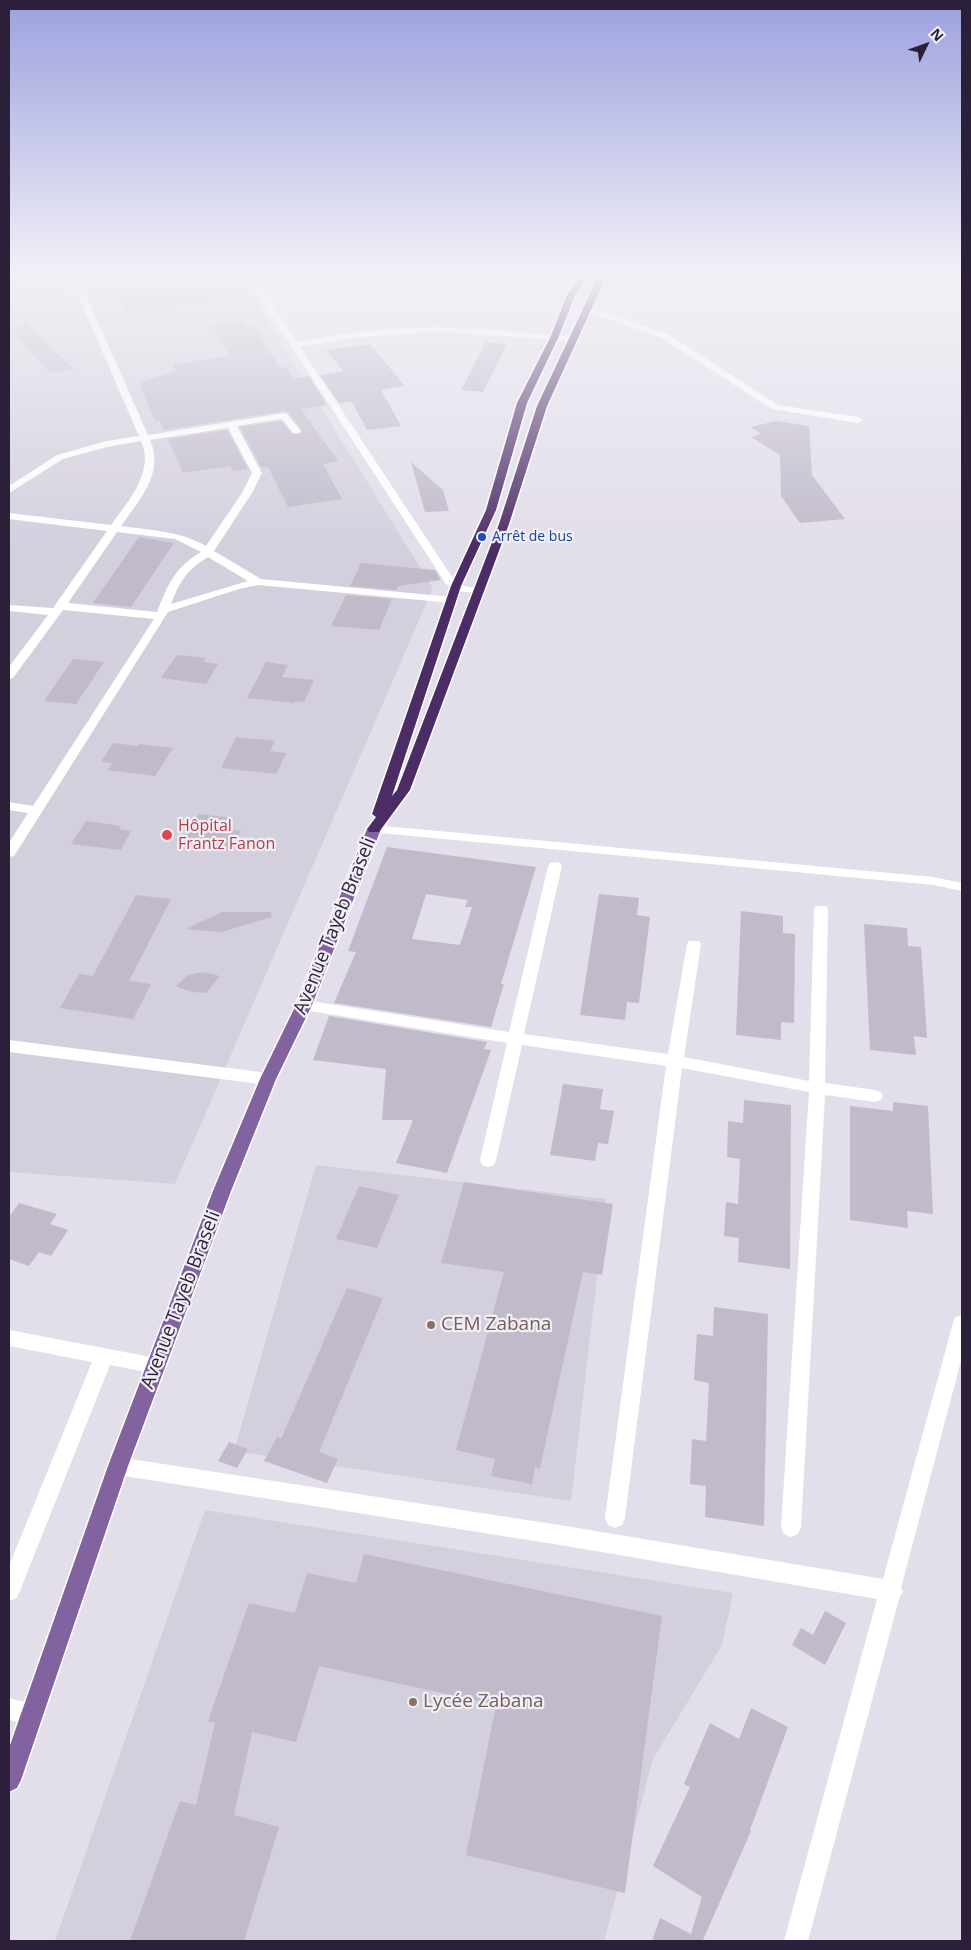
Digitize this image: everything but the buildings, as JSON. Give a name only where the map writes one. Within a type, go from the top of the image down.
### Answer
[{"type":"highway","points":[[374,829],[456,586],[491,510],[522,403],[540,366]]},
{"type":"highway","points":[[374,829],[403,790],[509,511],[542,406],[561,366]]},
{"type":"main road","name":"Avenue Tayeb Braseli","points":[[9,1780],[118,1466],[156,1366],[268,1079],[304,1005],[374,829]]},
{"type":"street","points":[[11,671],[58,609],[113,527],[141,490],[149,472],[150,450],[113,366]]},
{"type":"street","points":[[310,366],[450,582],[456,586],[478,592]]},
{"type":"street","points":[[711,366],[774,407],[858,420]]},
{"type":"street","points":[[9,490],[60,457],[106,444],[284,416],[296,431]]},
{"type":"street","points":[[9,853],[163,613],[174,582],[190,563],[208,553],[247,493],[257,474],[231,424]]},
{"type":"street","points":[[9,516],[176,536],[188,540],[258,582]]},
{"type":"street","points":[[9,608],[163,613],[237,586],[258,582],[452,600]]},
{"type":"street","points":[[9,806],[36,810]]},
{"type":"street","points":[[374,829],[933,881],[962,887]]},
{"type":"street","points":[[488,1160],[517,1039],[554,866]]},
{"type":"street","points":[[791,1527],[817,1088],[821,909]]},
{"type":"street","points":[[615,1518],[676,1061],[694,944]]},
{"type":"street","points":[[304,1005],[517,1039],[676,1061],[817,1088],[875,1096]]},
{"type":"street","points":[[9,1046],[268,1079]]},
{"type":"street","points":[[796,1941],[892,1591],[962,1322]]},
{"type":"street","points":[[9,1338],[156,1366]]},
{"type":"street","points":[[9,1591],[104,1356]]},
{"type":"street","points":[[118,1466],[566,1536],[892,1591]]},
{"type":"street","points":[[9,1709],[33,1714]]},
{"type":"shaded area","name":"Hôpital Frantz Fanon","points":[[9,366],[295,366],[433,588],[175,1184],[9,1172]]},
{"type":"shaded area","name":"CEM Zabana","points":[[316,1165],[606,1199],[571,1501],[234,1451]]},
{"type":"shaded area","name":"Lycée Zabana","points":[[205,1510],[733,1593],[722,1645],[653,1759],[604,1941],[55,1941]]},
{"type":"place","name":"Arrêt de bus","points":[[482,537]]},
{"type":"place","name":"Hôpital Frantz Fanon","points":[[167,835]]},
{"type":"place","name":"CEM Zabana","points":[[431,1325]]},
{"type":"place","name":"Lycée Zabana","points":[[413,1702]]}]
